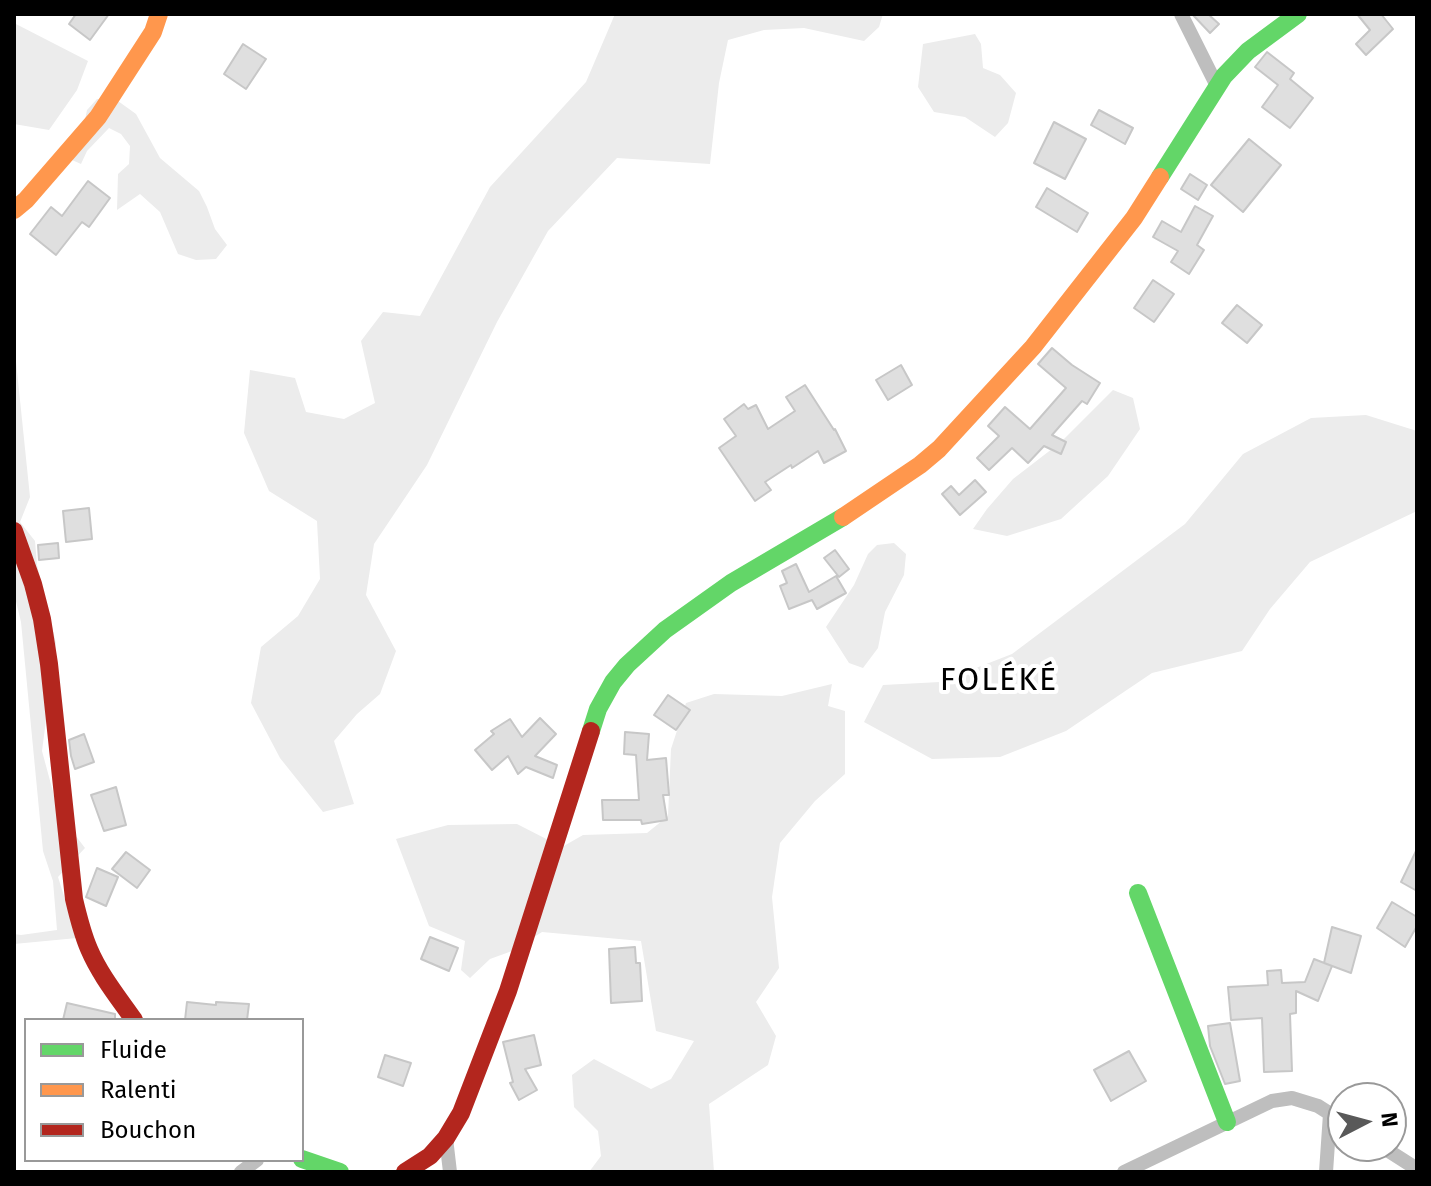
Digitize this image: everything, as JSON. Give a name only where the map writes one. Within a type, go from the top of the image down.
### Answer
[{"type":"street","points":[[14,210],[98,117],[153,32],[159,14]]},
{"type":"street","points":[[1181,14],[1217,86]]},
{"type":"street","points":[[405,1172],[430,1156],[446,1138],[461,1113],[508,991],[598,709],[613,682],[646,646],[700,604],[833,524],[939,449],[1033,347],[1134,218],[1217,86],[1242,57],[1298,14]]},
{"type":"street","points":[[14,531],[42,619],[69,863],[82,932],[109,986],[133,1018]]},
{"type":"street","points":[[1138,893],[1227,1122]]},
{"type":"street","points":[[1124,1172],[1272,1101],[1292,1098],[1327,1112]]},
{"type":"street","points":[[446,1138],[450,1172]]},
{"type":"street","points":[[304,1160],[340,1172]]},
{"type":"shaded area","points":[[615,14],[883,14],[879,27],[864,41],[804,28],[764,30],[728,40],[719,83],[710,164],[617,158],[548,231],[497,322],[427,465],[374,544],[366,595],[396,651],[380,694],[357,714],[334,741],[354,804],[323,812],[280,758],[251,703],[261,647],[298,616],[320,579],[317,521],[269,491],[244,433],[250,370],[295,378],[306,412],[344,419],[375,403],[361,341],[383,312],[420,316],[490,187],[586,82]]},
{"type":"shaded area","points":[[14,23],[88,61],[77,90],[49,130],[14,124]]},
{"type":"shaded area","points":[[975,34],[981,44],[983,68],[1000,75],[1016,93],[1008,123],[995,137],[965,117],[934,112],[918,87],[923,44]]},
{"type":"shaded area","points":[[97,99],[118,101],[136,114],[160,158],[199,191],[215,229],[227,245],[216,259],[196,260],[178,254],[160,212],[140,194],[117,210],[118,174],[129,164],[130,146],[121,134],[109,128],[87,151],[81,164],[72,160],[87,110]]},
{"type":"shaded area","points":[[14,342],[30,497],[20,522],[35,541],[37,565],[56,643],[42,751],[59,814],[85,848],[58,877],[77,938],[14,944],[14,934],[57,930],[53,881],[43,851],[21,622],[14,593]]},
{"type":"shaded area","points":[[1113,390],[1133,398],[1140,429],[1108,476],[1061,519],[1007,536],[973,529],[1013,479],[1061,442]]},
{"type":"shaded area","points":[[1366,415],[1417,431],[1417,511],[1310,562],[1270,609],[1242,651],[1152,673],[1066,731],[1000,757],[932,759],[864,722],[883,685],[940,682],[1012,654],[1185,524],[1243,454],[1311,418]]},
{"type":"shaded area","points":[[894,543],[906,554],[904,575],[885,612],[878,648],[863,668],[849,663],[826,627],[854,585],[868,554],[877,545]]},
{"type":"shaded area","points":[[832,684],[828,706],[845,711],[845,774],[815,801],[780,843],[772,897],[779,968],[756,1002],[776,1036],[768,1065],[709,1104],[714,1172],[589,1172],[601,1156],[598,1131],[574,1107],[572,1075],[594,1059],[651,1089],[671,1079],[694,1041],[656,1031],[641,941],[542,932],[512,951],[490,959],[470,978],[461,970],[465,941],[429,926],[396,839],[448,825],[517,824],[562,847],[583,835],[647,833],[668,816],[671,749],[686,703],[714,694],[782,696]]},
{"type":"building","points":[[76,14],[109,14],[90,40],[69,24]]},
{"type":"building","points":[[1192,14],[1208,14],[1219,24],[1210,33]]},
{"type":"building","points":[[1357,14],[1381,14],[1393,29],[1366,55],[1356,44],[1370,30]]},
{"type":"building","points":[[243,44],[266,59],[246,89],[224,74]]},
{"type":"building","points":[[1267,52],[1294,73],[1290,79],[1313,98],[1290,128],[1262,107],[1278,85],[1255,67]]},
{"type":"building","points":[[1099,110],[1133,128],[1125,144],[1091,125]]},
{"type":"building","points":[[1054,122],[1086,139],[1065,179],[1034,163]]},
{"type":"building","points":[[1249,139],[1281,165],[1243,212],[1211,185]]},
{"type":"building","points":[[1190,174],[1207,185],[1198,200],[1181,189]]},
{"type":"building","points":[[88,181],[110,198],[89,227],[82,222],[56,255],[30,234],[51,207],[62,216]]},
{"type":"building","points":[[1047,188],[1088,213],[1077,232],[1036,207]]},
{"type":"building","points":[[1195,206],[1213,216],[1197,245],[1204,250],[1189,274],[1171,262],[1178,251],[1153,237],[1162,221],[1181,232]]},
{"type":"building","points":[[1153,280],[1174,294],[1154,322],[1134,308]]},
{"type":"building","points":[[1237,305],[1262,325],[1247,343],[1222,323]]},
{"type":"building","points":[[1052,348],[1100,383],[1087,404],[1082,401],[1052,435],[1066,442],[1061,454],[1044,446],[1028,463],[1012,448],[989,470],[977,458],[999,436],[988,426],[1005,407],[1030,429],[1066,388],[1038,364]]},
{"type":"building","points":[[901,365],[912,385],[888,400],[876,380]]},
{"type":"building","points":[[805,385],[846,451],[824,463],[818,451],[792,468],[791,465],[765,482],[771,490],[755,501],[719,448],[736,436],[724,419],[744,404],[748,409],[756,405],[768,429],[795,411],[786,397]]},
{"type":"building","points":[[975,480],[986,492],[960,515],[942,494],[951,486],[959,495]]},
{"type":"building","points":[[89,508],[92,539],[66,542],[63,511]]},
{"type":"building","points":[[58,543],[59,558],[39,560],[38,545]]},
{"type":"building","points":[[835,550],[849,569],[839,577],[824,558]]},
{"type":"building","points":[[796,564],[809,592],[836,576],[846,593],[817,609],[812,600],[789,609],[780,586],[787,583],[782,571]]},
{"type":"building","points":[[668,695],[690,710],[676,730],[654,715]]},
{"type":"building","points":[[540,718],[556,734],[535,756],[557,765],[553,778],[526,767],[518,774],[508,756],[492,770],[475,750],[494,734],[491,731],[510,719],[522,737]]},
{"type":"building","points":[[625,732],[649,734],[647,760],[666,758],[669,795],[663,795],[667,820],[642,824],[641,820],[603,820],[602,800],[639,800],[636,755],[624,754]]},
{"type":"building","points":[[84,734],[94,762],[75,769],[69,740]]},
{"type":"building","points":[[116,787],[126,825],[104,831],[91,795]]},
{"type":"building","points":[[1417,849],[1417,891],[1401,882]]},
{"type":"building","points":[[126,852],[150,870],[137,888],[112,869]]},
{"type":"building","points":[[97,868],[118,877],[106,906],[86,897]]},
{"type":"building","points":[[1392,902],[1417,917],[1417,926],[1405,947],[1377,928]]},
{"type":"building","points":[[1332,927],[1361,936],[1351,973],[1324,963]]},
{"type":"building","points":[[430,937],[458,948],[449,971],[421,959]]},
{"type":"building","points":[[635,947],[636,963],[640,963],[642,1001],[611,1003],[609,949]]},
{"type":"building","points":[[1314,959],[1332,966],[1318,1001],[1296,991],[1296,1013],[1290,1014],[1292,1071],[1264,1072],[1262,1018],[1231,1020],[1228,987],[1268,985],[1267,971],[1281,970],[1282,983],[1305,982]]},
{"type":"building","points":[[187,1002],[249,1004],[247,1018],[185,1018]]},
{"type":"building","points":[[67,1003],[115,1014],[115,1018],[63,1018]]},
{"type":"building","points":[[1230,1023],[1240,1081],[1225,1084],[1210,1046],[1208,1026]]},
{"type":"building","points":[[534,1035],[541,1065],[525,1069],[537,1090],[519,1100],[510,1083],[513,1082],[503,1042]]},
{"type":"building","points":[[1129,1051],[1146,1081],[1111,1101],[1094,1070]]},
{"type":"building","points":[[385,1055],[411,1063],[403,1086],[378,1077]]},
{"type":"traffic: fast","points":[[1160,177],[1224,76],[1248,51],[1298,14]]},
{"type":"traffic: fast","points":[[591,731],[598,709],[613,682],[665,630],[731,583],[843,517]]},
{"type":"traffic: fast","points":[[1138,893],[1227,1122]]},
{"type":"traffic: fast","points":[[304,1160],[340,1172]]},
{"type":"traffic: slow","points":[[14,210],[98,117],[153,32],[159,14]]},
{"type":"traffic: slow","points":[[843,517],[939,449],[1033,347],[1134,218],[1160,177]]},
{"type":"traffic: jam","points":[[14,531],[42,619],[77,912],[93,959],[133,1018]]},
{"type":"traffic: jam","points":[[405,1172],[430,1156],[446,1138],[461,1113],[508,991],[591,731]]},
{"type":"district","name":"FOLÉKÉ","points":[[999,681]]}]
